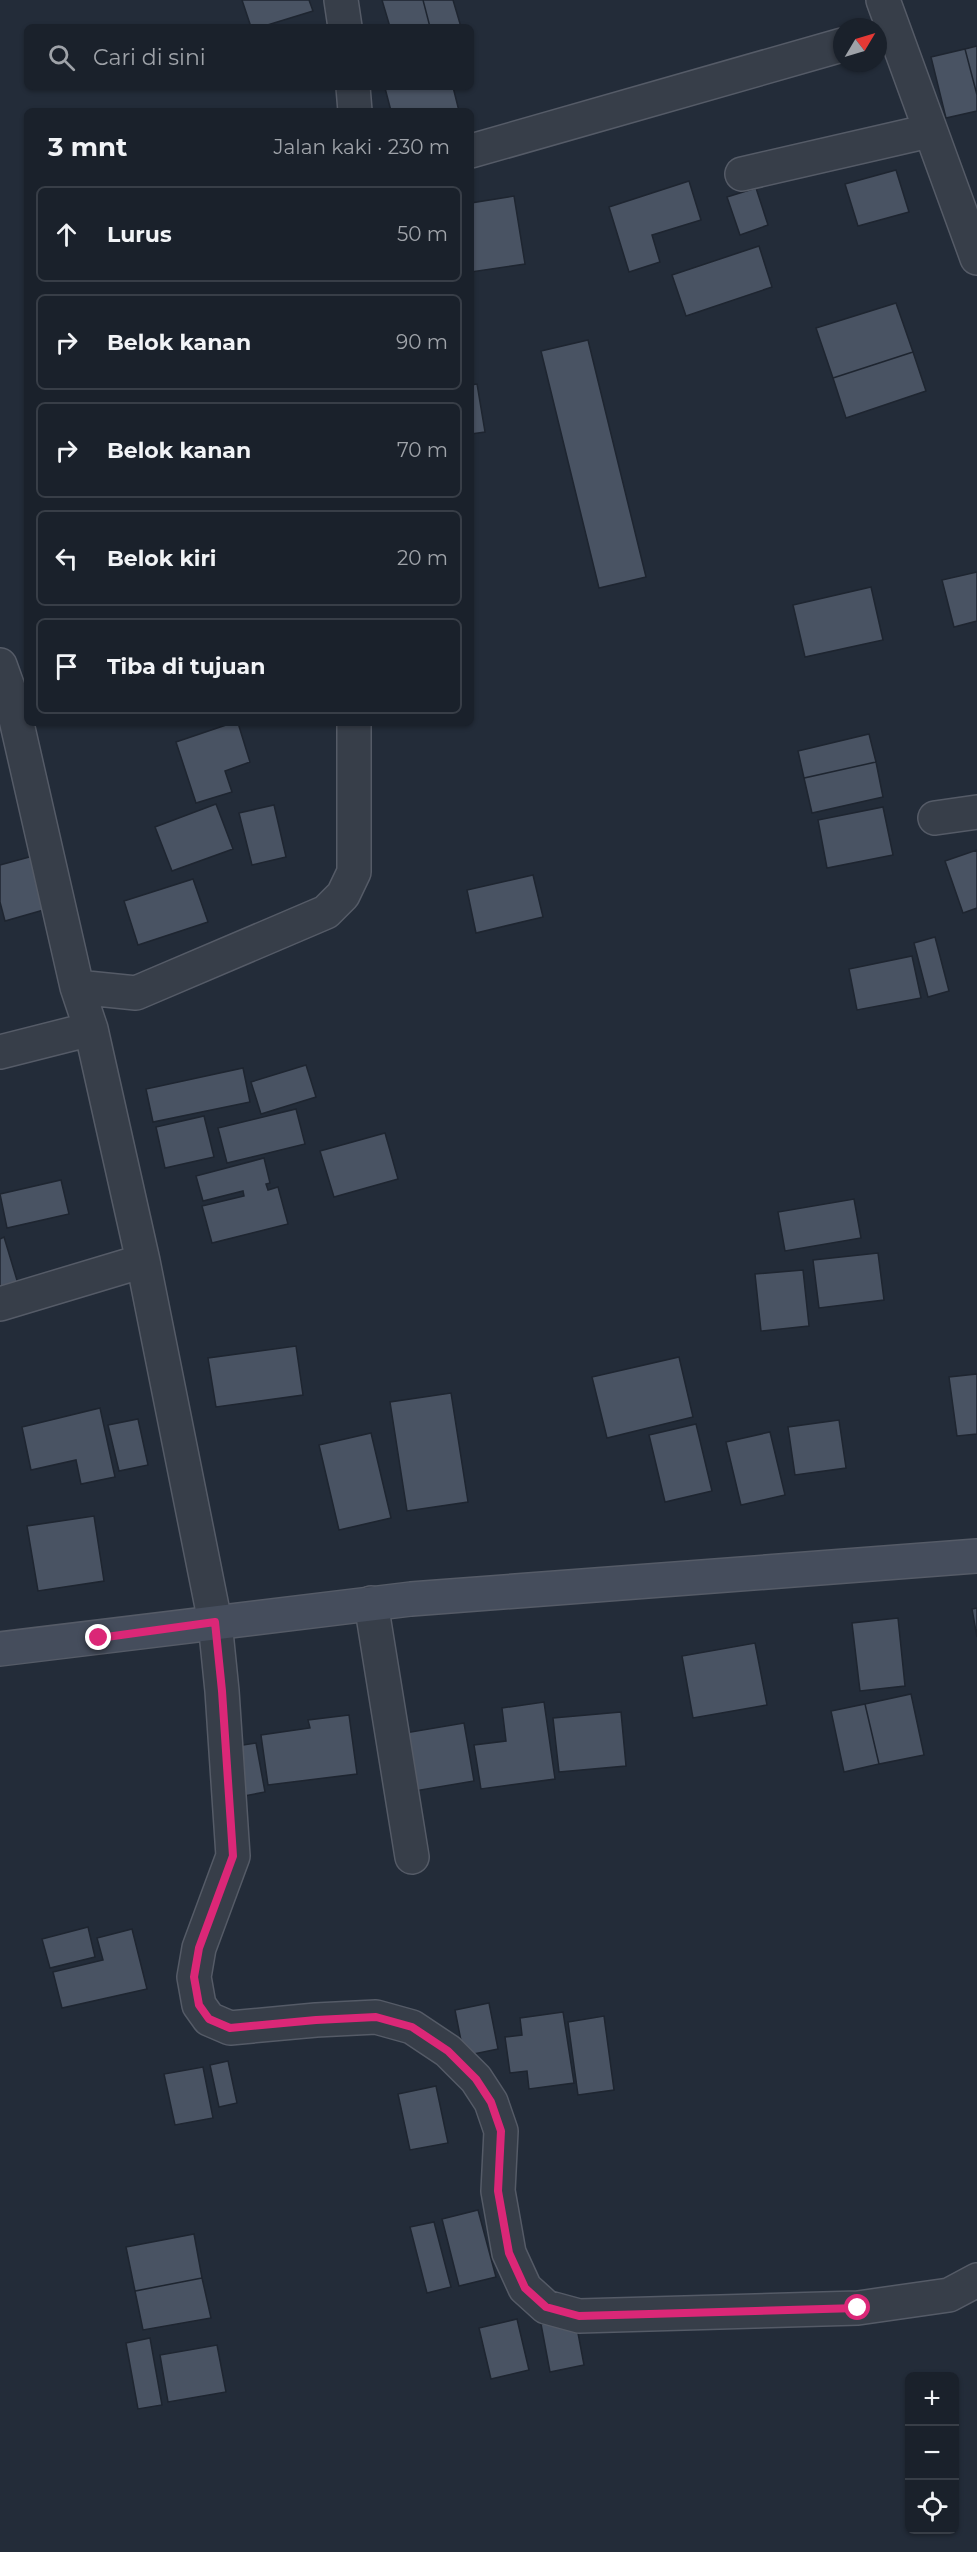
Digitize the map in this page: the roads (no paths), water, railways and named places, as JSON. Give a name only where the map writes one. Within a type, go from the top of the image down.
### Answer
[{"type":"street","points":[[341,0],[345,24]]},
{"type":"street","points":[[883,0],[884,18]]},
{"type":"street","points":[[887,37],[929,131],[977,258]]},
{"type":"street","points":[[474,151],[833,48]]},
{"type":"street","points":[[353,90],[355,108]]},
{"type":"street","points":[[742,174],[929,131]]},
{"type":"street","points":[[0,665],[10,693],[30,774],[77,987],[91,1029],[143,1261],[215,1622],[233,1856],[199,1948],[194,1977],[199,2005],[209,2019],[230,2028],[376,2017],[412,2027],[448,2051],[476,2079],[491,2102],[501,2131],[498,2191],[509,2253],[525,2288],[546,2307],[579,2316],[858,2308],[949,2295],[977,2280]]},
{"type":"street","points":[[77,987],[136,993],[326,912],[343,895],[354,872],[354,726]]},
{"type":"street","points":[[935,818],[977,812]]},
{"type":"street","points":[[0,1052],[91,1029]]},
{"type":"street","points":[[0,1304],[143,1261]]},
{"type":"street","points":[[0,1649],[372,1603],[977,1556]]},
{"type":"street","points":[[372,1603],[412,1857]]}]
